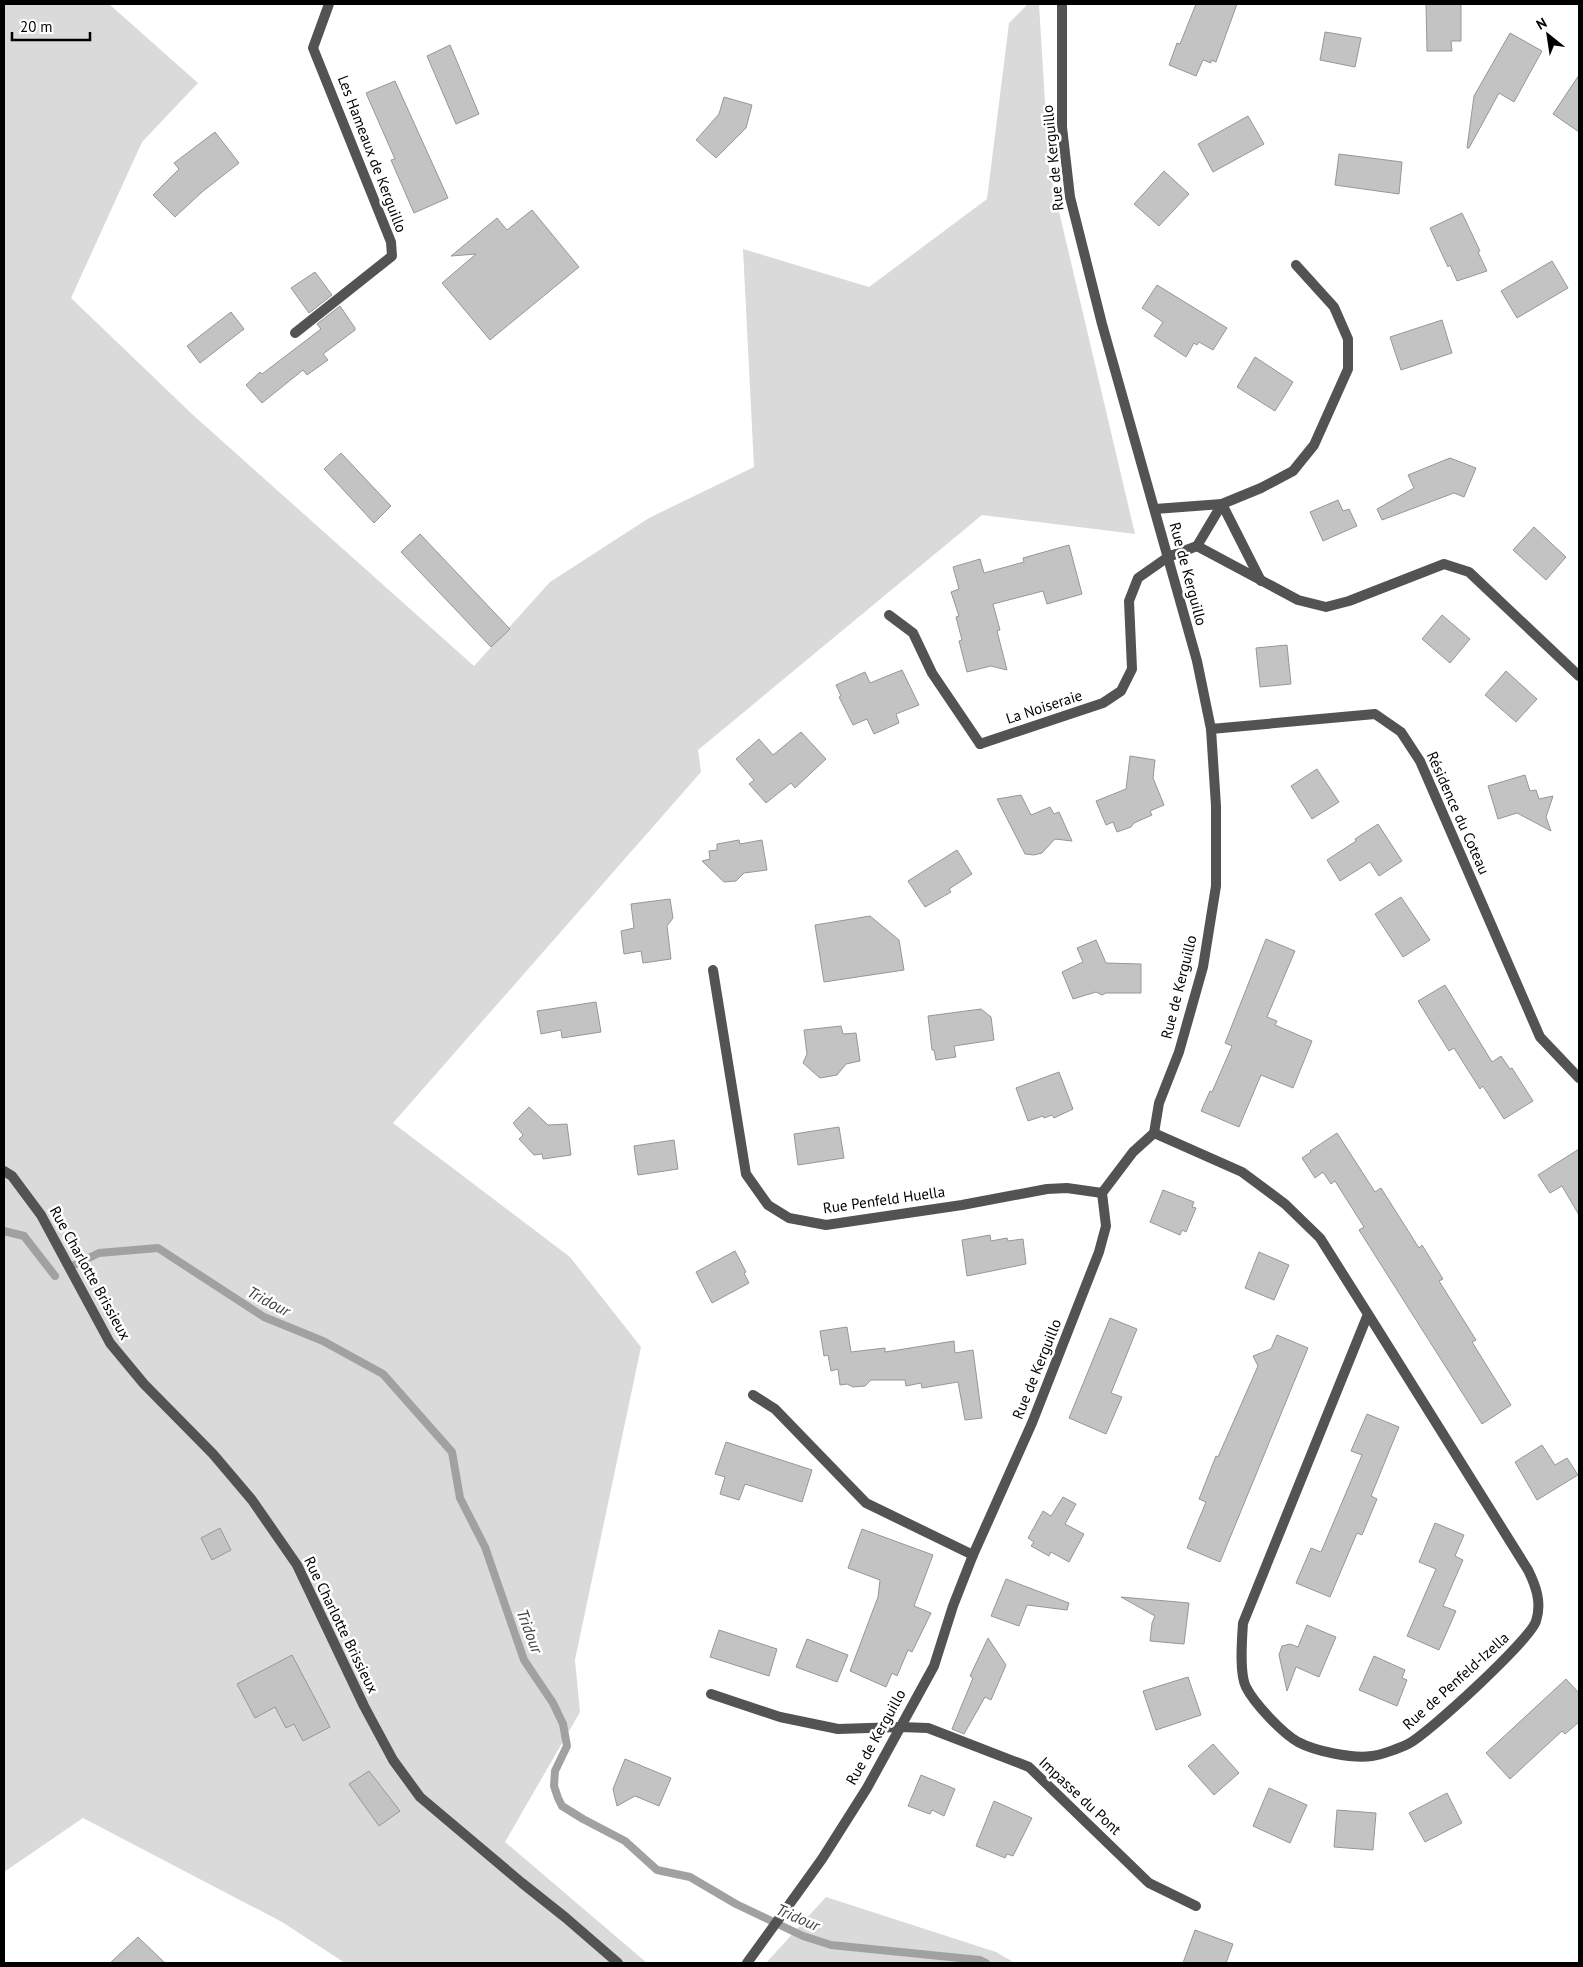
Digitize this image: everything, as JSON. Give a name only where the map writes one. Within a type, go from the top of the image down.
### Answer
[{"type":"street","name":"Les Hameaux de Kerguillo","points":[[295,333],[392,256],[391,242],[314,48],[329,4]]},
{"type":"street","name":"Rue de Kerguillo","points":[[1062,4],[1062,126],[1070,197],[1102,324],[1197,661],[1211,729],[1216,806],[1216,886],[1203,968],[1179,1052],[1159,1103],[1154,1133]]},
{"type":"street","points":[[1155,509],[1222,504],[1261,488],[1293,470],[1314,445],[1348,369],[1348,339],[1334,307],[1296,265]]},
{"type":"street","points":[[1222,504],[1197,546],[1261,582],[1298,600],[1326,607],[1349,601],[1444,564],[1469,572],[1579,676]]},
{"type":"street","points":[[1222,504],[1261,582]]},
{"type":"street","name":"La Noiseraie","points":[[889,615],[913,633],[932,673],[980,744],[1103,703],[1121,691],[1132,669],[1129,601],[1138,578],[1168,557],[1197,546]]},
{"type":"street","name":"Résidence du Coteau","points":[[1211,729],[1375,714],[1401,732],[1420,761],[1540,1036],[1579,1078]]},
{"type":"street","name":"Rue Penfeld Huella","points":[[713,970],[746,1174],[768,1205],[789,1218],[826,1225],[1047,1189],[1067,1188],[1102,1193]]},
{"type":"street","points":[[1102,1193],[1133,1152],[1154,1133]]},
{"type":"street","name":"Rue de Penfeld-Izella","points":[[1154,1133],[1242,1172],[1285,1204],[1320,1238],[1368,1314],[1528,1570],[1539,1596],[1536,1622],[1518,1646],[1431,1728],[1408,1744],[1372,1756],[1332,1753],[1297,1741],[1267,1715],[1245,1686],[1241,1652],[1242,1623],[1368,1314]]},
{"type":"street","name":"Rue Charlotte Brissieux","points":[[4,1171],[12,1176],[42,1215],[110,1343],[144,1384],[213,1454],[252,1500],[297,1565],[364,1706],[393,1760],[420,1797],[618,1963]]},
{"type":"street","name":"Rue de Kerguillo","points":[[747,1963],[791,1899],[822,1859],[866,1788],[934,1666],[973,1555],[1032,1423],[1099,1252],[1106,1226],[1102,1193]]},
{"type":"street","points":[[753,1395],[775,1409],[866,1503],[973,1555]]},
{"type":"street","name":"Impasse du Pont","points":[[711,1694],[780,1717],[838,1729],[928,1728],[1029,1767],[1150,1883],[1196,1906]]},
{"type":"shaded area","points":[[4,4],[109,4],[198,83],[142,142],[71,298],[193,415],[474,666],[550,582],[649,518],[754,467],[743,249],[869,287],[987,199],[1009,23],[1028,4],[1039,4],[1049,169],[1135,534],[982,515],[698,750],[701,772],[393,1123],[570,1257],[641,1347],[575,1660],[580,1712],[505,1842],[647,1963],[345,1963],[282,1922],[83,1818],[4,1872]]},
{"type":"shaded area","points":[[826,1897],[996,1952],[1015,1963],[766,1963]]},
{"type":"building","points":[[1196,4],[1237,4],[1216,62],[1211,60],[1211,63],[1203,60],[1196,76],[1169,65],[1177,43],[1180,44]]},
{"type":"building","points":[[1426,4],[1461,4],[1461,41],[1451,41],[1452,51],[1427,51]]},
{"type":"building","points":[[1325,32],[1361,38],[1355,67],[1320,60]]},
{"type":"building","points":[[1510,33],[1542,51],[1514,102],[1499,93],[1469,148],[1467,148],[1474,96]]},
{"type":"building","points":[[450,45],[479,114],[456,124],[427,56]]},
{"type":"building","points":[[1579,75],[1579,132],[1553,114]]},
{"type":"building","points":[[395,81],[448,198],[414,213],[391,160],[395,159],[366,93]]},
{"type":"building","points":[[724,97],[752,105],[746,128],[716,158],[696,140],[719,114]]},
{"type":"building","points":[[1248,116],[1264,144],[1213,172],[1198,144]]},
{"type":"building","points":[[215,132],[239,163],[202,192],[175,217],[153,195],[179,169],[174,163]]},
{"type":"building","points":[[1339,154],[1402,162],[1399,194],[1335,185]]},
{"type":"building","points":[[1164,171],[1189,194],[1159,226],[1134,204]]},
{"type":"building","points":[[532,210],[579,267],[490,340],[442,283],[476,254],[451,256],[497,218],[507,230]]},
{"type":"building","points":[[1462,213],[1487,271],[1457,281],[1450,265],[1448,267],[1430,228]]},
{"type":"building","points":[[1552,261],[1568,288],[1517,318],[1501,291]]},
{"type":"building","points":[[315,272],[332,295],[309,313],[291,288]]},
{"type":"building","points":[[1157,285],[1227,328],[1213,350],[1199,342],[1197,345],[1194,343],[1186,357],[1154,336],[1163,322],[1142,308]]},
{"type":"building","points":[[340,306],[355,330],[323,354],[328,360],[307,375],[303,370],[262,403],[246,385],[260,372],[262,374],[321,329],[317,324]]},
{"type":"building","points":[[231,312],[244,329],[200,363],[187,346]]},
{"type":"building","points":[[1442,320],[1452,353],[1401,370],[1390,337]]},
{"type":"building","points":[[1255,357],[1293,382],[1275,411],[1237,387]]},
{"type":"building","points":[[341,453],[391,506],[374,523],[324,469]]},
{"type":"building","points":[[1450,458],[1476,468],[1464,497],[1454,493],[1382,520],[1377,509],[1414,488],[1408,475]]},
{"type":"building","points":[[1338,500],[1343,511],[1349,509],[1357,526],[1323,541],[1310,512]]},
{"type":"building","points":[[1534,527],[1566,557],[1546,580],[1513,550]]},
{"type":"building","points":[[420,534],[510,629],[491,647],[401,552]]},
{"type":"building","points":[[1069,545],[1082,594],[1047,604],[1043,591],[993,604],[1000,630],[997,631],[1007,670],[991,666],[967,672],[959,641],[962,640],[956,617],[959,616],[951,592],[959,589],[953,567],[980,559],[984,573],[1024,562],[1023,558]]},
{"type":"building","points":[[1442,615],[1470,639],[1450,663],[1422,639]]},
{"type":"building","points":[[1287,645],[1291,684],[1260,687],[1256,648]]},
{"type":"building","points":[[902,670],[919,705],[896,714],[899,723],[874,734],[867,719],[853,725],[839,697],[841,696],[836,685],[865,672],[870,683]]},
{"type":"building","points":[[1506,671],[1537,699],[1516,722],[1485,695]]},
{"type":"building","points":[[801,732],[826,759],[795,788],[791,783],[766,803],[749,784],[754,780],[736,759],[759,739],[773,755]]},
{"type":"building","points":[[1130,756],[1155,760],[1153,778],[1164,805],[1150,811],[1152,815],[1134,823],[1131,827],[1117,832],[1113,822],[1106,825],[1096,801],[1126,789]]},
{"type":"building","points":[[1317,769],[1339,802],[1312,819],[1291,786]]},
{"type":"building","points":[[1525,775],[1530,791],[1536,790],[1539,799],[1553,796],[1546,817],[1551,831],[1517,813],[1498,819],[1488,786]]},
{"type":"building","points":[[1021,795],[1031,815],[1050,807],[1054,814],[1059,812],[1072,841],[1055,839],[1042,853],[1034,855],[1025,854],[997,799]]},
{"type":"building","points":[[1378,824],[1402,861],[1379,876],[1370,862],[1340,881],[1327,860]]},
{"type":"building","points":[[739,840],[740,844],[762,840],[767,870],[744,873],[736,881],[724,882],[702,861],[710,859],[709,851],[717,850],[717,844]]},
{"type":"building","points":[[957,850],[972,874],[949,889],[951,892],[925,907],[908,881]]},
{"type":"building","points":[[1401,897],[1430,940],[1403,957],[1375,914]]},
{"type":"building","points":[[670,899],[673,918],[667,926],[671,959],[643,963],[641,951],[624,954],[621,931],[634,928],[631,904]]},
{"type":"building","points":[[870,916],[899,940],[904,970],[824,982],[815,925]]},
{"type":"building","points":[[1266,939],[1295,951],[1267,1017],[1277,1021],[1275,1025],[1312,1041],[1293,1088],[1261,1075],[1239,1127],[1201,1111],[1210,1091],[1212,1092],[1232,1046],[1225,1043]]},
{"type":"building","points":[[1096,940],[1106,963],[1141,964],[1141,993],[1106,993],[1102,995],[1096,992],[1073,999],[1062,972],[1083,962],[1077,948]]},
{"type":"building","points":[[1445,985],[1492,1062],[1501,1056],[1510,1069],[1512,1068],[1533,1101],[1504,1119],[1483,1086],[1480,1089],[1454,1048],[1449,1051],[1418,1001]]},
{"type":"building","points":[[596,1002],[601,1032],[562,1038],[561,1030],[541,1034],[537,1011]]},
{"type":"building","points":[[981,1009],[991,1017],[994,1040],[954,1046],[956,1057],[936,1060],[934,1050],[932,1050],[928,1016]]},
{"type":"building","points":[[841,1026],[843,1034],[856,1033],[860,1061],[846,1064],[837,1075],[820,1078],[803,1063],[807,1054],[804,1030]]},
{"type":"building","points":[[1059,1072],[1073,1109],[1054,1118],[1052,1115],[1044,1118],[1043,1116],[1028,1121],[1016,1088]]},
{"type":"building","points":[[529,1107],[548,1125],[567,1124],[571,1155],[543,1159],[542,1154],[534,1155],[519,1139],[523,1135],[513,1123]]},
{"type":"building","points":[[839,1127],[844,1158],[798,1165],[794,1134]]},
{"type":"building","points":[[1337,1133],[1375,1192],[1381,1188],[1419,1248],[1422,1245],[1443,1279],[1439,1281],[1476,1340],[1472,1342],[1511,1405],[1482,1424],[1359,1230],[1364,1227],[1335,1181],[1331,1184],[1323,1172],[1315,1178],[1302,1158]]},
{"type":"building","points":[[674,1140],[678,1169],[638,1175],[634,1146]]},
{"type":"building","points":[[1579,1149],[1579,1215],[1562,1186],[1550,1193],[1538,1175]]},
{"type":"building","points":[[1163,1190],[1194,1202],[1192,1207],[1196,1208],[1186,1232],[1182,1230],[1180,1235],[1150,1222]]},
{"type":"building","points":[[990,1235],[991,1241],[1007,1238],[1008,1241],[1023,1239],[1026,1264],[967,1276],[962,1240]]},
{"type":"building","points":[[735,1251],[746,1272],[744,1273],[749,1283],[712,1303],[696,1272]]},
{"type":"building","points":[[1259,1252],[1289,1265],[1274,1300],[1245,1288]]},
{"type":"building","points":[[1110,1318],[1137,1329],[1111,1393],[1122,1397],[1106,1434],[1069,1418]]},
{"type":"building","points":[[847,1327],[851,1352],[885,1348],[885,1352],[954,1341],[955,1353],[973,1350],[982,1418],[965,1420],[958,1382],[922,1388],[921,1383],[906,1386],[905,1380],[871,1380],[865,1386],[853,1387],[847,1384],[840,1385],[838,1369],[831,1371],[828,1355],[824,1356],[820,1331]]},
{"type":"building","points":[[1277,1335],[1308,1348],[1220,1562],[1187,1548],[1206,1502],[1199,1499],[1216,1456],[1218,1457],[1258,1366],[1253,1356],[1271,1349]]},
{"type":"building","points":[[1367,1414],[1399,1427],[1371,1496],[1377,1499],[1362,1535],[1357,1533],[1330,1597],[1296,1583],[1311,1548],[1321,1552],[1362,1455],[1351,1451]]},
{"type":"building","points":[[726,1442],[812,1470],[802,1502],[745,1484],[739,1500],[720,1494],[725,1477],[715,1474]]},
{"type":"building","points":[[1542,1445],[1555,1465],[1567,1458],[1578,1475],[1537,1500],[1515,1462]]},
{"type":"building","points":[[1063,1497],[1076,1504],[1065,1524],[1084,1534],[1069,1562],[1051,1552],[1049,1556],[1031,1546],[1034,1542],[1028,1538],[1043,1511],[1051,1516]]},
{"type":"building","points":[[1435,1523],[1464,1535],[1455,1556],[1463,1560],[1443,1606],[1456,1611],[1439,1650],[1407,1636],[1436,1569],[1419,1562]]},
{"type":"building","points":[[220,1528],[231,1550],[212,1560],[201,1538]]},
{"type":"building","points":[[862,1529],[933,1555],[914,1606],[931,1613],[912,1652],[908,1650],[897,1676],[892,1673],[886,1687],[850,1671],[878,1597],[880,1580],[848,1568]]},
{"type":"building","points":[[1006,1579],[1069,1603],[1067,1610],[1027,1605],[1019,1626],[991,1616]]},
{"type":"building","points":[[1121,1597],[1189,1603],[1184,1644],[1150,1641],[1152,1623],[1155,1616]]},
{"type":"building","points":[[1307,1625],[1336,1637],[1319,1677],[1296,1667],[1287,1691],[1279,1655],[1282,1646],[1290,1644],[1298,1647]]},
{"type":"building","points":[[719,1630],[777,1649],[769,1676],[710,1657]]},
{"type":"building","points":[[988,1638],[1006,1665],[991,1700],[985,1697],[964,1734],[952,1729],[973,1678],[970,1676]]},
{"type":"building","points":[[807,1639],[848,1655],[837,1682],[796,1667]]},
{"type":"building","points":[[292,1655],[330,1727],[303,1741],[294,1724],[286,1728],[275,1707],[255,1718],[237,1684]]},
{"type":"building","points":[[1374,1656],[1405,1670],[1402,1678],[1407,1680],[1397,1706],[1359,1690]]},
{"type":"building","points":[[1188,1677],[1201,1715],[1156,1730],[1143,1691]]},
{"type":"building","points":[[1566,1679],[1579,1693],[1579,1722],[1565,1734],[1562,1731],[1510,1779],[1486,1753]]},
{"type":"building","points":[[1213,1744],[1239,1773],[1214,1795],[1188,1766]]},
{"type":"building","points":[[625,1759],[671,1778],[659,1806],[635,1796],[617,1806],[613,1789]]},
{"type":"building","points":[[369,1771],[400,1811],[379,1826],[349,1784]]},
{"type":"building","points":[[921,1775],[955,1789],[944,1816],[932,1810],[930,1814],[908,1806]]},
{"type":"building","points":[[1269,1788],[1307,1805],[1290,1843],[1253,1826]]},
{"type":"building","points":[[1447,1793],[1462,1823],[1425,1842],[1409,1813]]},
{"type":"building","points":[[994,1801],[1032,1818],[1013,1856],[1007,1854],[1005,1858],[976,1846]]},
{"type":"building","points":[[1337,1810],[1376,1813],[1373,1850],[1334,1847]]},
{"type":"building","points":[[1195,1930],[1233,1944],[1226,1963],[1183,1963]]},
{"type":"building","points":[[138,1937],[165,1963],[110,1963]]},
{"type":"waterway","name":"Tridour","points":[[4,1231],[24,1236],[55,1276]]},
{"type":"waterway","name":"Tridour","points":[[72,1266],[99,1253],[158,1248],[264,1317],[323,1341],[383,1374],[452,1452],[460,1498],[485,1547],[524,1660],[553,1703],[563,1724],[567,1746],[555,1771],[554,1786],[562,1806],[625,1841],[657,1870],[690,1877],[736,1904],[803,1936],[831,1945],[980,1960],[986,1963]]}]
